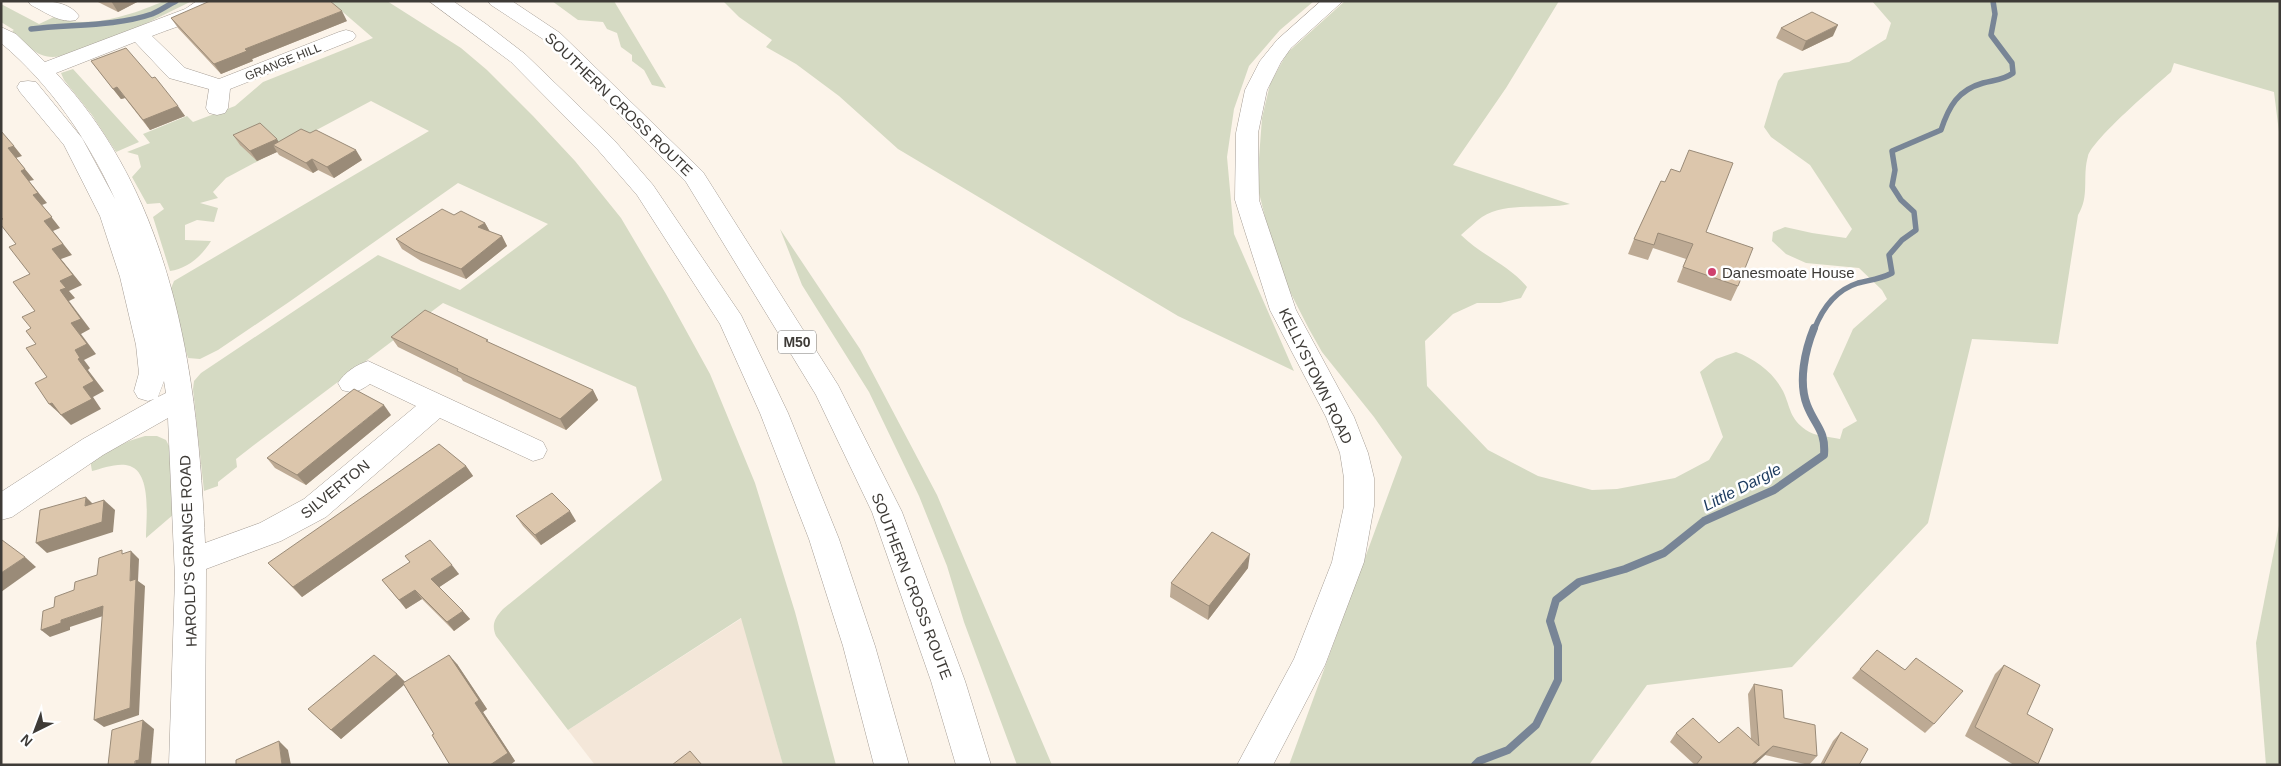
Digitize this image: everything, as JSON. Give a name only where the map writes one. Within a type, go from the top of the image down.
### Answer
[{"type":"main road","points":[[38,1],[69,16]]},
{"type":"main road","points":[[35,79],[138,34],[192,13],[212,1]]},
{"type":"main road","points":[[439,1],[479,28],[518,58],[606,144],[645,190],[732,322],[774,413],[824,539],[859,646],[892,765]]},
{"type":"main road","name":"SOUTHERN CROSS ROUTE","points":[[498,1],[553,37],[695,177],[828,392],[887,512],[948,682],[974,765]]},
{"type":"main road","name":"KELLYSTOWN ROAD","points":[[1254,765],[1308,665],[1348,562],[1359,506],[1359,478],[1354,453],[1340,416],[1283,310],[1247,200],[1247,132],[1256,90],[1271,61],[1284,44],[1333,1]]},
{"type":"main road","name":"HAROLD'S GRANGE ROAD","points":[[1,33],[24,52],[35,79],[69,119],[97,163],[121,212],[143,273],[160,341],[180,398],[191,560],[191,688],[187,765]]},
{"type":"main road","points":[[138,34],[177,74],[220,86],[217,108]]},
{"type":"main road","name":"GRANGE HILL","points":[[220,86],[346,36]]},
{"type":"main road","name":"HAROLD'S GRANGE ROAD","points":[[148,391],[160,341]]},
{"type":"main road","points":[[352,383],[368,371],[533,450]]},
{"type":"main road","points":[[1,508],[93,447],[180,398]]},
{"type":"main road","name":"SILVERTON","points":[[191,560],[273,532],[301,518],[437,404]]},
{"type":"shaded area","points":[[742,618],[783,765],[595,765],[568,730]]},
{"type":"green space","points":[[164,1],[192,1],[137,28],[61,56],[53,57],[39,54],[12,31],[14,30],[1,22],[1,4],[39,24],[54,17],[67,21],[81,22],[109,19],[124,16]]},
{"type":"green space","points":[[330,1],[387,1],[461,48],[487,70],[533,116],[575,161],[621,218],[710,374],[755,483],[795,612],[836,765],[783,765],[741,618],[568,730],[496,636],[494,625],[496,618],[503,609],[662,480],[636,387],[443,303],[236,459],[237,467],[218,482],[218,486],[204,491],[193,389],[194,381],[201,373],[378,255],[460,290],[548,224],[458,183],[218,350],[200,359],[188,358],[169,293],[174,281],[429,131],[371,101],[226,178],[213,192],[218,198],[200,203],[218,208],[214,222],[197,220],[185,225],[185,240],[211,241],[203,252],[188,265],[170,271],[153,217],[164,209],[160,203],[147,204],[132,177],[141,167],[138,155],[127,152],[150,143],[143,134],[187,116],[193,122],[235,106],[263,82],[373,38]]},
{"type":"green space","points":[[552,1],[614,1],[666,88],[652,85],[644,70],[632,61],[632,55],[621,47],[617,33],[607,29],[603,22],[578,20]]},
{"type":"green space","points":[[723,1],[1314,1],[1280,30],[1249,66],[1234,109],[1227,157],[1234,234],[1294,371],[1178,316],[898,149],[839,96],[796,64],[766,47],[772,40],[739,17]]},
{"type":"green space","points":[[1345,1],[1559,1],[1506,88],[1453,165],[1570,204],[1502,209],[1482,217],[1461,235],[1512,272],[1527,287],[1521,298],[1500,303],[1477,303],[1453,314],[1425,341],[1427,386],[1488,450],[1538,476],[1592,490],[1617,489],[1675,478],[1709,460],[1723,437],[1700,372],[1716,359],[1736,352],[1757,362],[1769,372],[1783,391],[1793,417],[1800,426],[1809,432],[1840,439],[1843,429],[1857,421],[1833,374],[1853,329],[1887,299],[1882,290],[1859,268],[1806,263],[1786,254],[1772,241],[1773,232],[1785,227],[1846,238],[1852,229],[1810,165],[1771,137],[1764,127],[1778,81],[1784,73],[1849,62],[1886,39],[1891,23],[1872,1],[2280,1],[2280,140],[2274,92],[2174,63],[2171,72],[2125,113],[2101,138],[2092,148],[2086,164],[2084,201],[2078,215],[2058,344],[1972,339],[1928,523],[1792,667],[1647,685],[1589,765],[1289,765],[1402,457],[1374,417],[1322,352],[1309,329],[1286,284],[1268,229],[1257,185],[1262,118],[1270,84],[1287,53]]},
{"type":"green space","points":[[73,69],[139,142],[116,152],[92,115],[64,80],[61,73]]},
{"type":"green space","points":[[780,229],[860,349],[937,495],[1052,765],[1017,765],[964,622],[947,566],[919,496],[869,392],[802,285]]},
{"type":"green space","points":[[145,436],[157,436],[166,440],[171,450],[174,514],[146,538],[147,509],[145,487],[137,471],[130,466],[121,465],[92,471],[90,460],[129,441]]},
{"type":"green space","points":[[2280,520],[2280,765],[2266,765],[2256,643]]},
{"type":"building","points":[[210,1],[330,1],[342,11],[245,49],[247,51],[214,64],[171,18]]},
{"type":"building","points":[[1812,12],[1838,25],[1806,41],[1781,28]]},
{"type":"building","points":[[126,48],[152,78],[155,77],[178,106],[143,120],[117,87],[113,89],[91,61]]},
{"type":"building","points":[[260,123],[277,139],[250,151],[233,135]]},
{"type":"building","points":[[301,129],[310,133],[316,130],[356,150],[327,167],[312,159],[306,163],[273,145]]},
{"type":"building","points":[[1,131],[14,146],[8,148],[25,169],[21,171],[38,193],[33,195],[52,217],[44,221],[63,244],[52,249],[73,275],[60,281],[66,288],[60,290],[81,319],[71,323],[87,344],[75,350],[80,358],[78,359],[94,381],[83,387],[92,399],[61,415],[52,403],[49,404],[35,383],[47,377],[26,348],[36,344],[26,331],[31,328],[22,317],[35,311],[13,282],[30,274],[9,247],[16,244],[1,225],[1,220],[3,219],[1,217]]},
{"type":"building","points":[[1689,150],[1733,163],[1706,232],[1753,248],[1738,286],[1683,267],[1693,244],[1658,233],[1654,245],[1634,239],[1661,181],[1665,182],[1671,169],[1680,172]]},
{"type":"building","points":[[442,209],[454,215],[461,211],[485,223],[478,227],[502,236],[461,269],[415,251],[396,239]]},
{"type":"building","points":[[425,310],[488,340],[486,341],[593,390],[560,419],[457,371],[458,369],[391,337]]},
{"type":"building","points":[[354,389],[384,405],[297,475],[267,458]]},
{"type":"building","points":[[439,444],[466,466],[293,587],[268,563]]},
{"type":"building","points":[[552,493],[570,511],[535,535],[516,516]]},
{"type":"building","points":[[86,497],[85,506],[104,500],[102,522],[36,543],[40,510]]},
{"type":"building","points":[[1212,532],[1250,554],[1209,606],[1171,583]]},
{"type":"building","points":[[430,540],[452,565],[431,579],[463,611],[447,622],[415,590],[399,600],[382,580],[410,562],[405,556]]},
{"type":"building","points":[[1,541],[25,557],[1,573]]},
{"type":"building","points":[[122,550],[122,554],[131,551],[130,581],[136,579],[130,708],[94,720],[103,606],[61,620],[61,623],[41,630],[43,611],[54,607],[55,597],[74,590],[75,582],[97,575],[99,558]]},
{"type":"building","points":[[1877,650],[1905,670],[1916,658],[1963,691],[1934,724],[1860,669]]},
{"type":"building","points":[[374,655],[397,674],[331,730],[308,709]]},
{"type":"building","points":[[449,655],[479,700],[475,703],[508,753],[490,765],[450,765],[432,735],[434,734],[403,683]]},
{"type":"building","points":[[2004,665],[2040,685],[2027,714],[2053,729],[2038,764],[1975,727]]},
{"type":"building","points":[[1754,684],[1782,690],[1784,718],[1815,725],[1817,756],[1773,746],[1751,765],[1696,765],[1702,757],[1676,733],[1693,718],[1719,743],[1738,727],[1759,746]]},
{"type":"building","points":[[143,720],[139,760],[135,761],[135,765],[108,765],[112,730]]},
{"type":"building","points":[[1841,732],[1868,749],[1859,765],[1823,765]]},
{"type":"building","points":[[279,741],[282,765],[236,765],[236,760]]},
{"type":"building","points":[[690,751],[702,765],[672,765]]},
{"type":"waterway","points":[[31,29],[123,21],[152,14],[176,1]]},
{"type":"waterway","name":"Little Dargle","points":[[1814,330],[1821,315],[1831,301],[1843,290],[1858,283],[1892,273],[1889,255],[1902,240],[1916,230],[1914,212],[1901,200],[1892,186],[1895,170],[1892,151],[1941,130],[1951,106],[1967,90],[2013,73],[2012,63],[1991,35],[1995,14],[1993,1]]},
{"type":"waterway","name":"Little Dargle","points":[[1475,765],[1479,761],[1508,750],[1536,725],[1558,680],[1558,646],[1550,621],[1556,600],[1579,582],[1625,569],[1664,553],[1704,521],[1774,490],[1824,455],[1822,434],[1807,405],[1803,386],[1805,356],[1814,328]]},
{"type":"place","name":"Danesmoate House","points":[[1712,272]]}]
